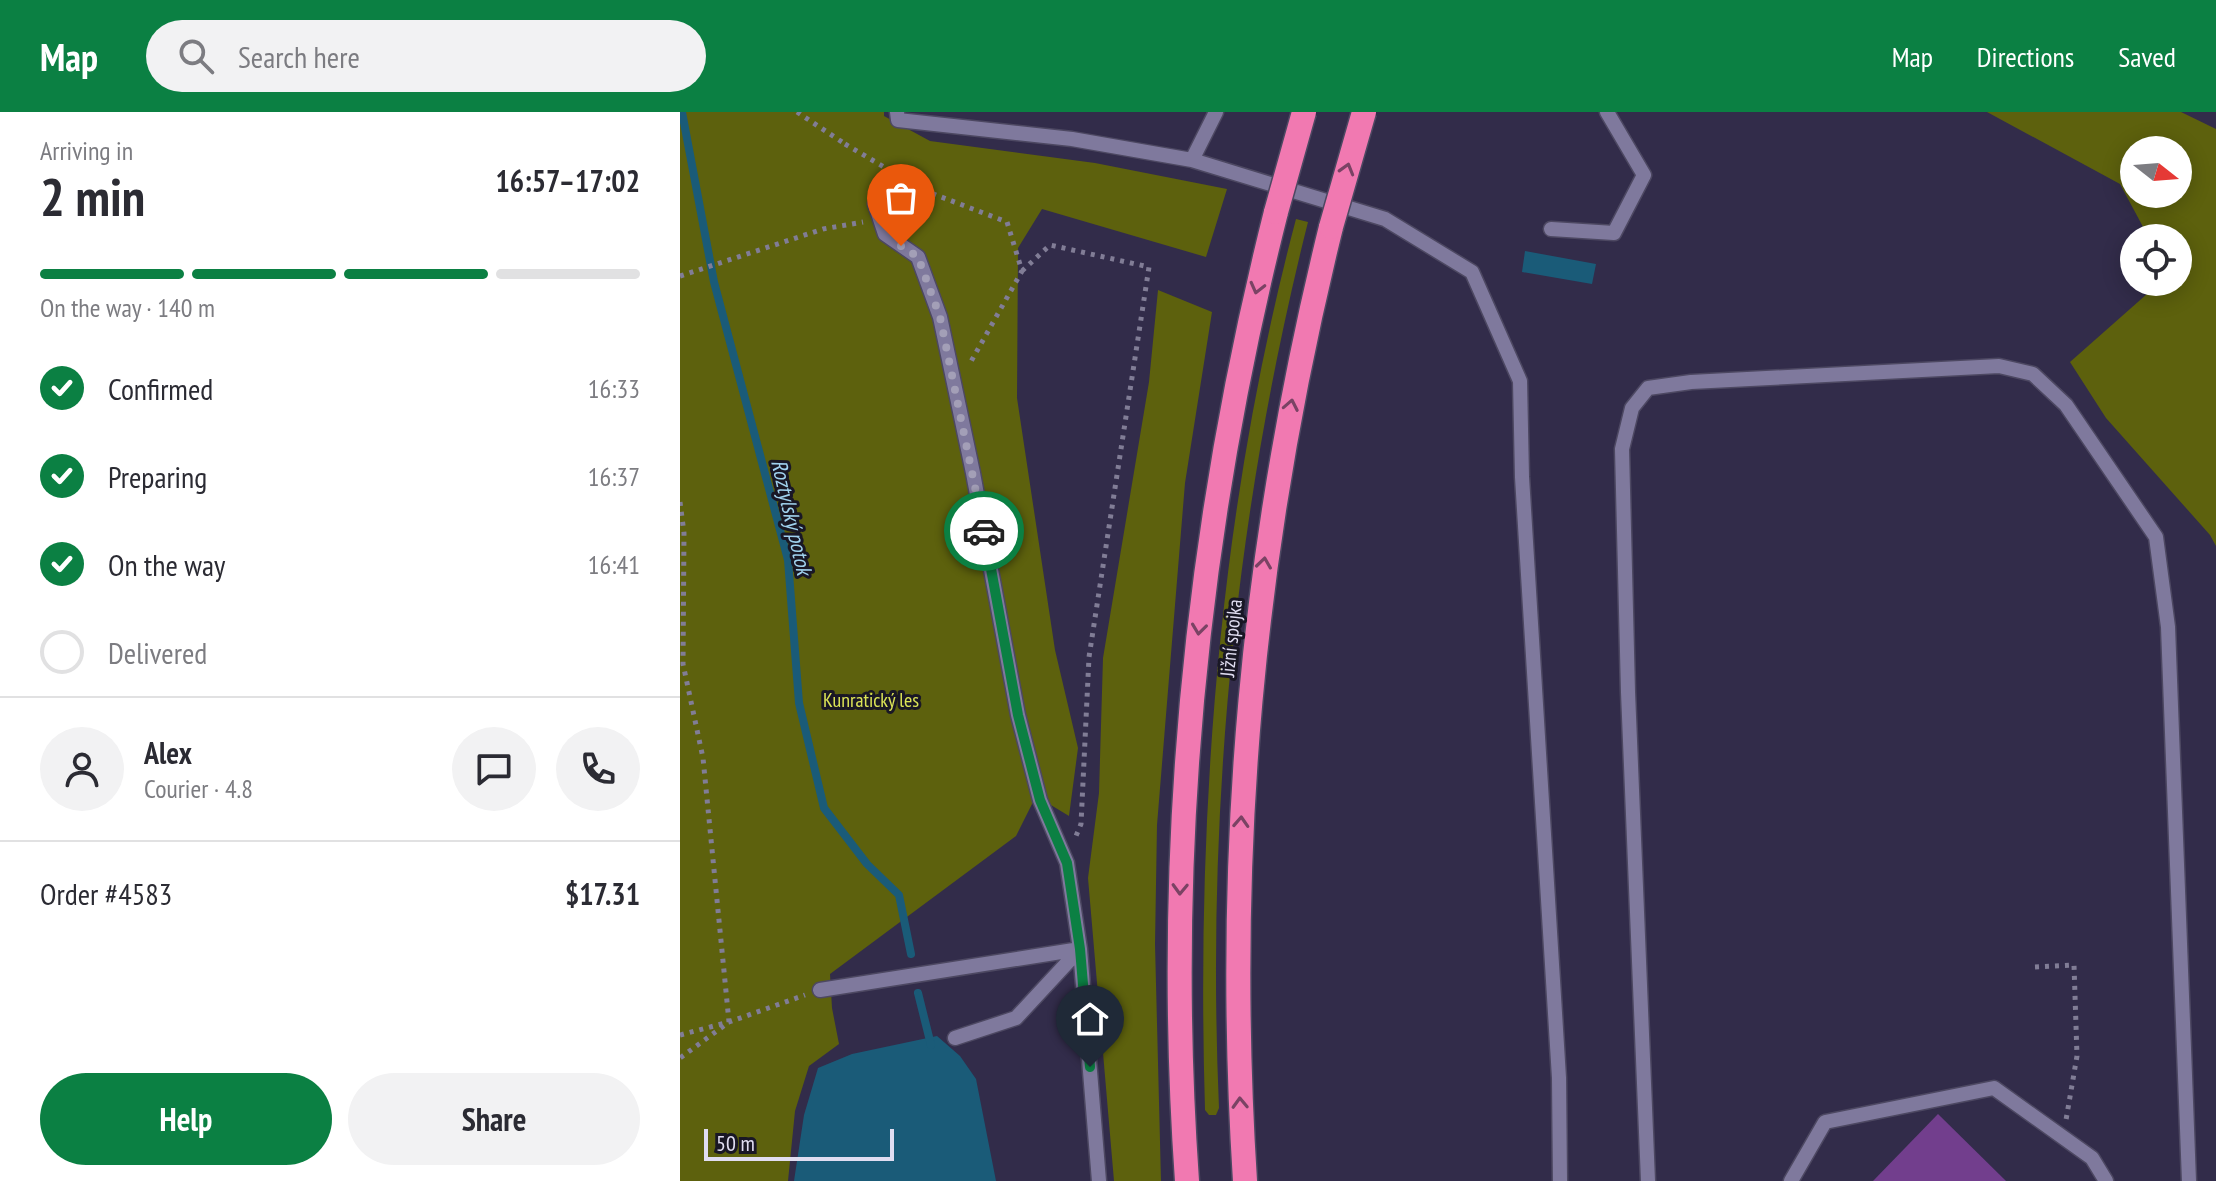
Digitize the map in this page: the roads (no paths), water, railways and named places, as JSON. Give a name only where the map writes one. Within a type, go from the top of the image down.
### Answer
[{"type":"highway","name":"Jižní spojka","points":[[1187,1181],[1180,1038],[1179,922],[1189,720],[1198,636],[1221,466],[1242,353],[1304,112]]},
{"type":"highway","name":"Jižní spojka","points":[[1245,1181],[1236,956],[1240,825],[1256,628],[1277,482],[1301,353],[1331,227],[1364,112]]},
{"type":"lane","points":[[897,112],[898,120],[1072,139],[1192,160],[1385,219],[1472,272],[1520,381],[1522,477],[1559,1078],[1560,1181]]},
{"type":"lane","points":[[1192,160],[1216,112]]},
{"type":"lane","points":[[1551,229],[1614,233],[1644,175],[1607,112]]},
{"type":"lane","points":[[875,204],[885,234],[918,257],[940,317],[1018,715],[1040,800],[1067,863],[1080,949],[1099,1181]]},
{"type":"lane","points":[[1648,1181],[1628,692],[1622,449],[1632,408],[1648,388],[1691,382],[1999,366],[2033,374],[2066,405],[2156,537],[2168,627],[2189,1181]]},
{"type":"lane","points":[[820,990],[1080,949]]},
{"type":"lane","points":[[955,1038],[1016,1018],[1080,949]]},
{"type":"lane","points":[[1791,1181],[1825,1122],[1994,1088],[2092,1158],[2101,1179]]},
{"type":"water","points":[[1525,251],[1596,264],[1592,284],[1522,272]]},
{"type":"water","points":[[937,1036],[960,1056],[976,1079],[996,1181],[794,1181],[804,1115],[818,1068],[852,1054]]},
{"type":"waterway","name":"Roztylský potok","points":[[682,112],[714,282],[788,560],[799,703],[824,808],[867,864],[899,895],[911,954]]},
{"type":"waterway","name":"Roztylský potok","points":[[918,993],[931,1045]]},
{"type":"park label","name":"Kunratický les","points":[[871,700]]}]
